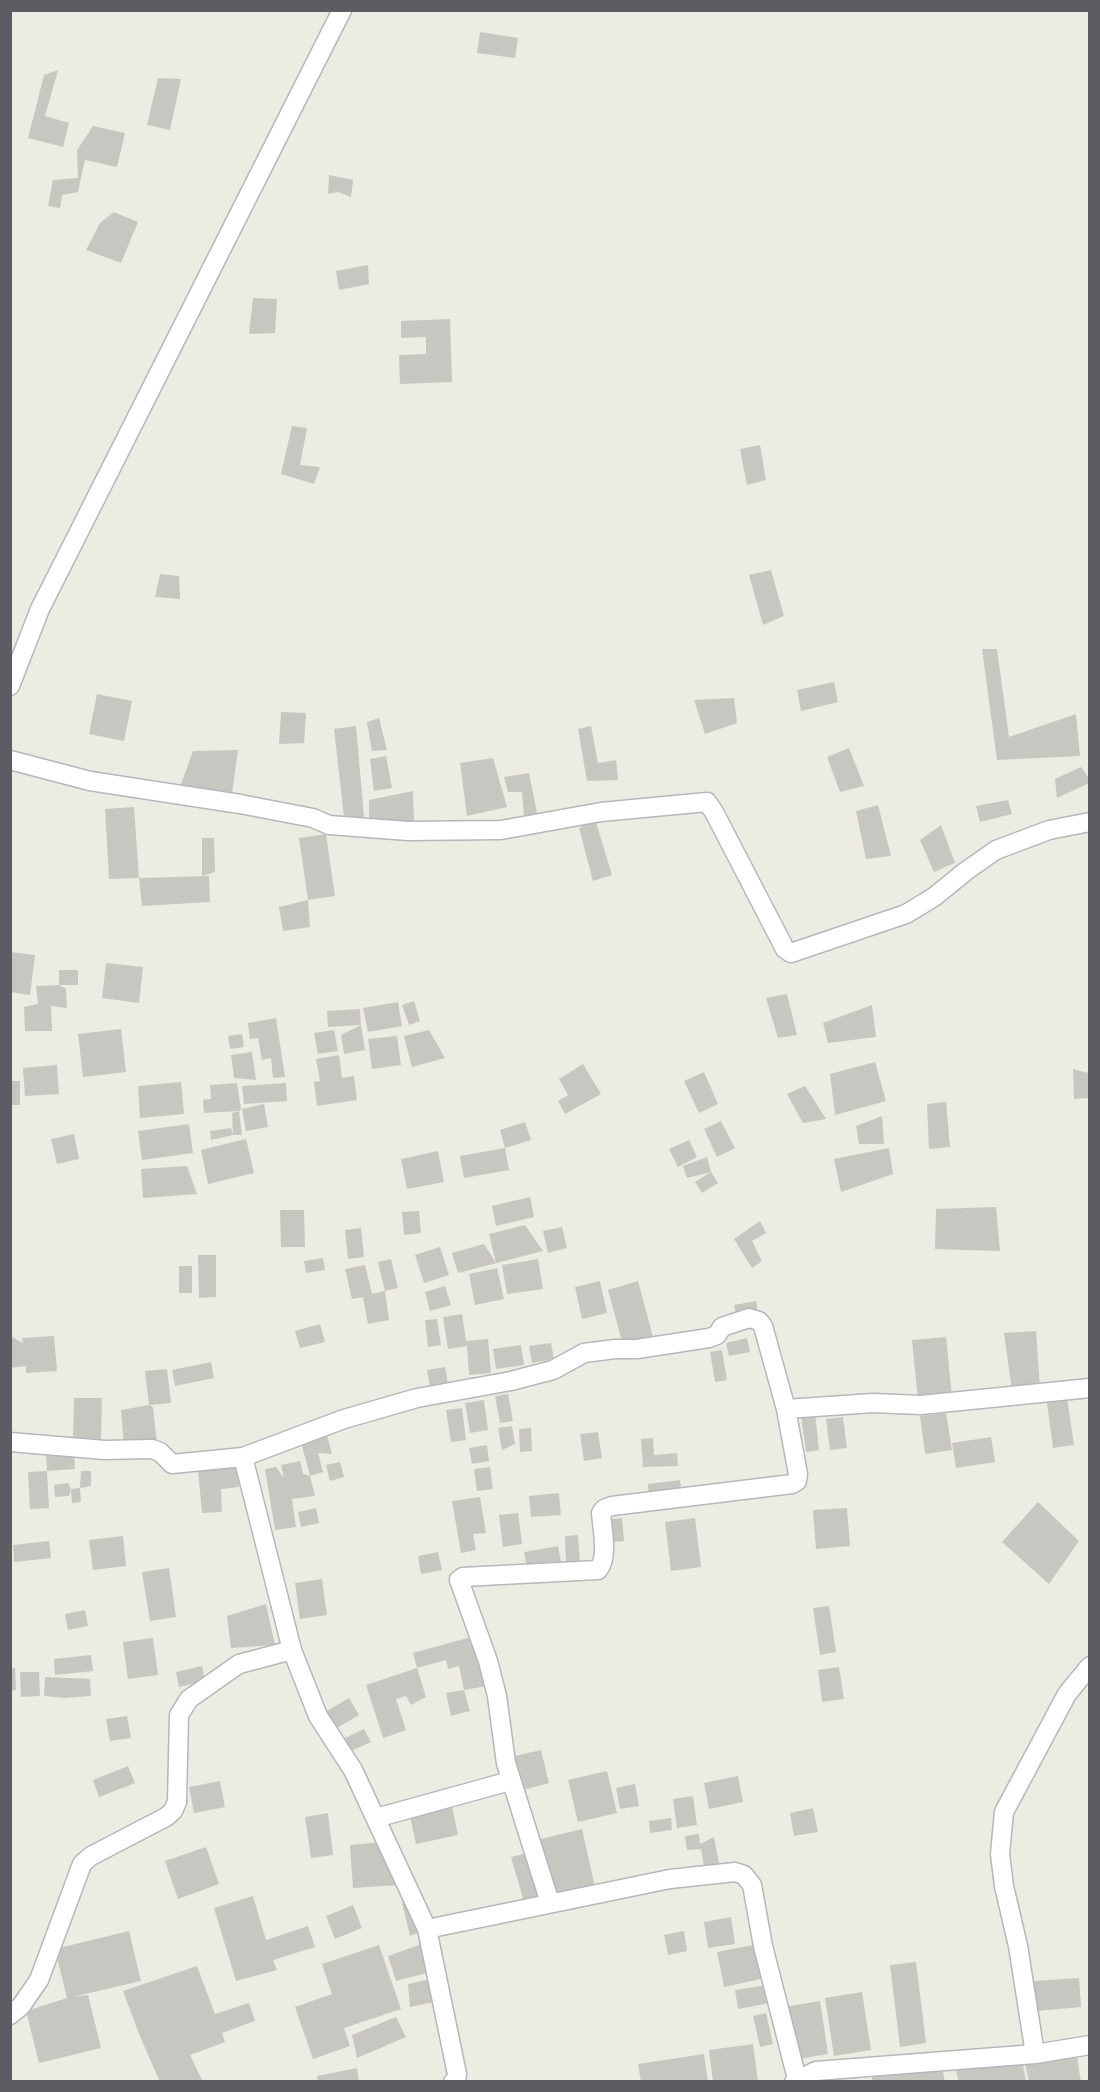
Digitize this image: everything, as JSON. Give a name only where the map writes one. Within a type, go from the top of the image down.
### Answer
[{"type":"street","points":[[10,686],[40,609],[342,10]]},
{"type":"street","points":[[10,760],[90,781],[240,804],[313,818],[329,825],[408,831],[501,830],[602,812],[706,802],[714,812],[785,949],[791,953],[906,914],[934,897],[996,850],[1049,830],[1089,822]]},
{"type":"street","points":[[10,1442],[105,1450],[152,1449],[160,1452],[172,1464],[243,1456],[344,1419],[417,1398],[511,1381],[552,1370],[584,1353],[637,1349],[710,1338],[717,1335],[722,1327],[749,1318],[759,1321],[763,1326],[786,1409],[798,1474],[797,1481],[792,1484],[612,1506],[604,1509],[601,1513],[603,1557],[602,1565],[598,1570],[462,1577],[459,1580],[488,1661],[510,1780],[550,1903]]},
{"type":"street","points":[[786,1409],[873,1403],[921,1405],[1089,1388]]},
{"type":"street","points":[[243,1456],[292,1650],[318,1716],[353,1770],[427,1929],[457,2074],[453,2082]]},
{"type":"street","points":[[10,2016],[21,2006],[39,1980],[82,1864],[91,1856],[166,1817],[173,1811],[177,1802],[179,1715],[189,1699],[239,1664],[292,1650]]},
{"type":"street","points":[[1035,2054],[1018,1946],[1000,1854],[1004,1812],[1068,1694],[1089,1666]]},
{"type":"street","points":[[376,1818],[510,1780]]},
{"type":"street","points":[[427,1929],[670,1879],[735,1872],[744,1875],[752,1885],[763,1946],[796,2080],[816,2071],[1035,2054],[1089,2045]]},
{"type":"building","points":[[480,32],[518,38],[515,58],[477,53]]},
{"type":"building","points":[[58,70],[45,116],[69,123],[63,147],[28,138],[44,75]]},
{"type":"building","points":[[158,78],[181,79],[170,130],[147,125]]},
{"type":"building","points":[[93,126],[125,133],[117,167],[85,160],[78,192],[62,195],[60,208],[48,206],[53,180],[78,178],[77,150]]},
{"type":"building","points":[[329,175],[353,180],[351,197],[338,192],[328,194]]},
{"type":"building","points":[[114,212],[138,222],[121,263],[86,250],[100,223]]},
{"type":"building","points":[[368,265],[369,284],[339,290],[336,271]]},
{"type":"building","points":[[253,298],[277,299],[275,333],[249,334]]},
{"type":"building","points":[[450,319],[452,382],[400,384],[399,355],[426,354],[426,337],[401,338],[401,321]]},
{"type":"building","points":[[292,426],[307,428],[300,465],[320,467],[314,484],[281,474]]},
{"type":"building","points":[[760,445],[766,480],[747,485],[740,449]]},
{"type":"building","points":[[771,570],[784,616],[763,625],[749,575]]},
{"type":"building","points":[[160,574],[179,576],[180,599],[155,597]]},
{"type":"building","points":[[982,649],[997,649],[1009,737],[1076,714],[1080,756],[997,760]]},
{"type":"building","points":[[834,682],[838,702],[801,711],[797,690]]},
{"type":"building","points":[[97,694],[132,701],[124,741],[89,734]]},
{"type":"building","points":[[734,698],[737,723],[705,734],[694,700]]},
{"type":"building","points":[[281,712],[306,713],[304,743],[279,744]]},
{"type":"building","points":[[379,718],[387,750],[372,751],[367,722]]},
{"type":"building","points":[[356,726],[364,817],[344,817],[334,729]]},
{"type":"building","points":[[591,726],[598,763],[616,760],[618,780],[587,781],[578,729]]},
{"type":"building","points":[[849,748],[864,786],[840,792],[827,757]]},
{"type":"building","points":[[238,750],[232,794],[179,790],[193,751]]},
{"type":"building","points":[[386,756],[392,788],[374,791],[370,759]]},
{"type":"building","points":[[493,758],[507,807],[467,816],[460,763]]},
{"type":"building","points":[[1081,767],[1089,778],[1089,783],[1057,798],[1055,779]]},
{"type":"building","points":[[529,773],[538,818],[524,816],[522,792],[508,792],[504,777]]},
{"type":"building","points":[[413,791],[414,821],[369,825],[369,800]]},
{"type":"building","points":[[1008,800],[1012,814],[980,822],[976,806]]},
{"type":"building","points":[[878,805],[891,856],[866,859],[856,811]]},
{"type":"building","points":[[134,807],[139,878],[109,879],[105,809]]},
{"type":"building","points":[[595,819],[612,875],[593,881],[579,828]]},
{"type":"building","points":[[941,825],[955,863],[934,872],[920,840]]},
{"type":"building","points":[[326,834],[335,896],[308,900],[299,838]]},
{"type":"building","points":[[202,838],[214,838],[215,872],[202,876]]},
{"type":"building","points":[[209,876],[210,902],[142,906],[139,878]]},
{"type":"building","points":[[308,900],[310,927],[283,931],[279,907]]},
{"type":"building","points":[[10,952],[35,955],[30,995],[10,992]]},
{"type":"building","points":[[106,963],[143,967],[139,1003],[102,998]]},
{"type":"building","points":[[59,970],[78,970],[78,985],[59,985]]},
{"type":"building","points":[[59,985],[66,989],[67,1008],[51,1006],[52,1031],[25,1031],[24,1007],[38,1004],[36,986]]},
{"type":"building","points":[[787,994],[797,1035],[778,1038],[766,998]]},
{"type":"building","points":[[414,1001],[420,1021],[409,1025],[402,1005]]},
{"type":"building","points":[[398,1002],[402,1026],[368,1032],[363,1008]]},
{"type":"building","points":[[872,1005],[876,1037],[828,1043],[823,1023]]},
{"type":"building","points":[[360,1009],[361,1025],[328,1027],[327,1011]]},
{"type":"building","points":[[276,1018],[285,1077],[273,1078],[271,1058],[262,1060],[258,1038],[250,1039],[248,1023]]},
{"type":"building","points":[[361,1025],[365,1050],[344,1054],[341,1035]]},
{"type":"building","points":[[121,1029],[126,1072],[83,1077],[78,1034]]},
{"type":"building","points":[[334,1030],[338,1051],[318,1054],[314,1033]]},
{"type":"building","points":[[429,1030],[445,1058],[412,1067],[404,1036]]},
{"type":"building","points":[[242,1034],[244,1047],[230,1049],[228,1036]]},
{"type":"building","points":[[397,1036],[401,1065],[372,1069],[368,1039]]},
{"type":"building","points":[[252,1052],[256,1080],[234,1078],[231,1055]]},
{"type":"building","points":[[339,1055],[342,1078],[354,1076],[357,1100],[317,1106],[314,1082],[320,1081],[316,1059]]},
{"type":"building","points":[[875,1062],[886,1101],[835,1115],[830,1074]]},
{"type":"building","points":[[583,1064],[601,1094],[565,1114],[558,1101],[568,1095],[559,1079]]},
{"type":"building","points":[[57,1065],[59,1094],[25,1096],[23,1068]]},
{"type":"building","points":[[1073,1069],[1088,1073],[1089,1098],[1074,1099]]},
{"type":"building","points":[[704,1072],[718,1104],[699,1113],[684,1081]]},
{"type":"building","points":[[10,1081],[20,1081],[20,1105],[10,1105]]},
{"type":"building","points":[[181,1082],[184,1114],[140,1118],[138,1086]]},
{"type":"building","points":[[237,1083],[241,1109],[239,1111],[204,1113],[203,1100],[211,1099],[210,1085]]},
{"type":"building","points":[[286,1083],[287,1101],[244,1104],[242,1086]]},
{"type":"building","points":[[805,1086],[826,1119],[803,1123],[787,1094]]},
{"type":"building","points":[[946,1102],[950,1147],[929,1149],[927,1104]]},
{"type":"building","points":[[264,1104],[268,1127],[246,1131],[242,1109]]},
{"type":"building","points":[[239,1111],[242,1135],[233,1135],[232,1113]]},
{"type":"building","points":[[882,1116],[884,1144],[859,1144],[856,1126]]},
{"type":"building","points":[[721,1121],[735,1148],[717,1157],[704,1129]]},
{"type":"building","points":[[525,1122],[531,1140],[505,1148],[500,1130]]},
{"type":"building","points":[[189,1124],[193,1153],[142,1160],[138,1131]]},
{"type":"building","points":[[231,1128],[233,1135],[211,1140],[210,1131]]},
{"type":"building","points":[[74,1134],[79,1159],[57,1164],[51,1139]]},
{"type":"building","points":[[246,1139],[254,1173],[208,1184],[201,1150]]},
{"type":"building","points":[[689,1140],[697,1157],[678,1167],[669,1149]]},
{"type":"building","points":[[505,1148],[509,1170],[464,1178],[460,1156]]},
{"type":"building","points":[[889,1148],[893,1174],[841,1192],[834,1159]]},
{"type":"building","points":[[438,1151],[444,1182],[407,1189],[401,1159]]},
{"type":"building","points":[[707,1157],[711,1172],[687,1178],[683,1166]]},
{"type":"building","points":[[187,1166],[197,1194],[143,1198],[141,1169]]},
{"type":"building","points":[[711,1172],[718,1183],[702,1193],[695,1182]]},
{"type":"building","points":[[530,1197],[534,1217],[496,1226],[492,1206]]},
{"type":"building","points":[[996,1207],[1000,1251],[935,1249],[936,1209]]},
{"type":"building","points":[[280,1210],[304,1210],[305,1247],[281,1247]]},
{"type":"building","points":[[419,1211],[421,1233],[404,1235],[402,1212]]},
{"type":"building","points":[[760,1221],[766,1233],[752,1241],[762,1261],[752,1268],[734,1239]]},
{"type":"building","points":[[525,1225],[543,1251],[458,1273],[452,1253],[484,1244],[496,1263],[489,1234]]},
{"type":"building","points":[[562,1227],[567,1248],[548,1253],[543,1231]]},
{"type":"building","points":[[361,1228],[364,1257],[348,1259],[345,1230]]},
{"type":"building","points":[[440,1247],[449,1275],[424,1283],[415,1255]]},
{"type":"building","points":[[198,1255],[216,1255],[216,1297],[199,1298]]},
{"type":"building","points":[[323,1258],[325,1270],[306,1273],[304,1261]]},
{"type":"building","points":[[391,1259],[398,1288],[385,1291],[378,1262]]},
{"type":"building","points":[[538,1259],[543,1289],[507,1294],[502,1265]]},
{"type":"building","points":[[365,1265],[372,1294],[385,1291],[389,1320],[368,1324],[363,1297],[352,1299],[345,1269]]},
{"type":"building","points":[[179,1266],[192,1266],[192,1293],[179,1293]]},
{"type":"building","points":[[497,1268],[504,1299],[475,1305],[469,1274]]},
{"type":"building","points":[[600,1281],[607,1313],[582,1319],[575,1287]]},
{"type":"building","points":[[638,1281],[653,1337],[623,1345],[608,1290]]},
{"type":"building","points":[[445,1286],[451,1305],[430,1311],[425,1292]]},
{"type":"building","points":[[756,1301],[758,1313],[736,1316],[734,1305]]},
{"type":"building","points":[[462,1314],[466,1341],[488,1339],[491,1373],[469,1375],[467,1346],[448,1349],[443,1317]]},
{"type":"building","points":[[437,1319],[441,1345],[428,1347],[425,1320]]},
{"type":"building","points":[[320,1324],[325,1342],[300,1348],[295,1331]]},
{"type":"building","points":[[1036,1331],[1040,1388],[1012,1391],[1004,1333]]},
{"type":"building","points":[[10,1336],[23,1343],[22,1338],[54,1336],[57,1371],[26,1373],[26,1366],[10,1368]]},
{"type":"building","points":[[946,1337],[952,1397],[918,1401],[912,1340]]},
{"type":"building","points":[[747,1338],[750,1352],[729,1356],[726,1343]]},
{"type":"building","points":[[551,1343],[554,1359],[532,1363],[529,1346]]},
{"type":"building","points":[[521,1345],[524,1365],[496,1369],[493,1349]]},
{"type":"building","points":[[722,1350],[727,1380],[715,1382],[710,1352]]},
{"type":"building","points":[[211,1362],[214,1378],[175,1386],[172,1370]]},
{"type":"building","points":[[445,1367],[448,1384],[430,1387],[427,1370]]},
{"type":"building","points":[[167,1369],[171,1403],[149,1405],[145,1371]]},
{"type":"building","points":[[508,1394],[513,1421],[500,1423],[495,1396]]},
{"type":"building","points":[[74,1398],[102,1398],[101,1440],[73,1439]]},
{"type":"building","points":[[1067,1398],[1074,1445],[1053,1448],[1047,1403]]},
{"type":"building","points":[[484,1400],[488,1430],[470,1433],[465,1403]]},
{"type":"building","points":[[149,1405],[153,1407],[157,1444],[124,1447],[121,1410]]},
{"type":"building","points":[[462,1408],[466,1440],[451,1442],[446,1410]]},
{"type":"building","points":[[815,1413],[819,1450],[806,1452],[801,1415]]},
{"type":"building","points":[[946,1413],[952,1450],[925,1454],[920,1416]]},
{"type":"building","points":[[843,1417],[847,1448],[830,1450],[826,1419]]},
{"type":"building","points":[[512,1426],[515,1444],[502,1450],[498,1428]]},
{"type":"building","points":[[531,1428],[532,1451],[520,1452],[519,1429]]},
{"type":"building","points":[[598,1432],[602,1458],[584,1461],[580,1434]]},
{"type":"building","points":[[327,1435],[332,1454],[318,1453],[323,1472],[310,1476],[301,1442]]},
{"type":"building","points":[[991,1437],[995,1462],[956,1468],[952,1443]]},
{"type":"building","points":[[653,1438],[654,1455],[677,1453],[678,1466],[643,1467],[641,1439]]},
{"type":"building","points":[[487,1445],[489,1461],[472,1464],[469,1448]]},
{"type":"building","points":[[74,1453],[75,1469],[47,1471],[46,1455]]},
{"type":"building","points":[[300,1461],[303,1474],[310,1476],[315,1496],[292,1499],[296,1527],[275,1530],[265,1469],[276,1467],[284,1478],[281,1465]]},
{"type":"building","points":[[340,1462],[344,1477],[330,1481],[326,1465]]},
{"type":"building","points":[[238,1466],[239,1487],[221,1489],[222,1512],[202,1513],[198,1470]]},
{"type":"building","points":[[490,1467],[493,1489],[477,1491],[474,1469]]},
{"type":"building","points":[[47,1471],[49,1508],[30,1509],[28,1472]]},
{"type":"building","points":[[81,1471],[91,1471],[91,1486],[80,1488]]},
{"type":"building","points":[[680,1480],[682,1493],[649,1497],[648,1484]]},
{"type":"building","points":[[68,1483],[71,1489],[69,1496],[55,1497],[54,1485]]},
{"type":"building","points":[[80,1488],[81,1502],[72,1503],[71,1489]]},
{"type":"building","points":[[559,1493],[561,1515],[531,1517],[529,1496]]},
{"type":"building","points":[[480,1497],[486,1533],[473,1534],[476,1550],[461,1553],[452,1501]]},
{"type":"building","points":[[1038,1502],[1079,1541],[1049,1584],[1002,1542]]},
{"type":"building","points":[[316,1508],[319,1523],[301,1527],[298,1512]]},
{"type":"building","points":[[847,1508],[850,1546],[816,1549],[813,1510]]},
{"type":"building","points":[[518,1513],[522,1544],[503,1547],[499,1515]]},
{"type":"building","points":[[622,1518],[624,1541],[605,1543],[603,1520]]},
{"type":"building","points":[[695,1518],[701,1567],[671,1571],[665,1522]]},
{"type":"building","points":[[578,1535],[580,1564],[566,1564],[565,1536]]},
{"type":"building","points":[[123,1536],[126,1566],[93,1570],[89,1540]]},
{"type":"building","points":[[49,1541],[51,1558],[14,1562],[13,1545]]},
{"type":"building","points":[[558,1546],[562,1567],[528,1573],[524,1552]]},
{"type":"building","points":[[438,1552],[442,1570],[421,1574],[418,1556]]},
{"type":"building","points":[[169,1568],[176,1617],[150,1621],[142,1572]]},
{"type":"building","points":[[322,1579],[327,1615],[300,1619],[295,1583]]},
{"type":"building","points":[[266,1604],[275,1645],[231,1648],[227,1616]]},
{"type":"building","points":[[829,1606],[836,1652],[820,1655],[813,1608]]},
{"type":"building","points":[[85,1610],[88,1626],[68,1630],[65,1614]]},
{"type":"building","points":[[475,1636],[487,1686],[464,1690],[459,1666],[448,1669],[446,1660],[417,1668],[413,1653]]},
{"type":"building","points":[[153,1638],[158,1675],[128,1679],[123,1642]]},
{"type":"building","points":[[91,1655],[93,1671],[55,1675],[54,1659]]},
{"type":"building","points":[[202,1666],[205,1681],[179,1687],[176,1672]]},
{"type":"building","points":[[839,1667],[844,1699],[822,1702],[818,1670]]},
{"type":"building","points":[[15,1668],[16,1690],[10,1691],[10,1669]]},
{"type":"building","points":[[417,1668],[426,1697],[411,1705],[406,1696],[396,1699],[406,1730],[383,1738],[366,1685]]},
{"type":"building","points":[[20,1672],[39,1672],[40,1696],[21,1697]]},
{"type":"building","points":[[45,1677],[90,1679],[91,1696],[65,1698],[44,1696]]},
{"type":"building","points":[[464,1690],[470,1711],[451,1716],[446,1693]]},
{"type":"building","points":[[349,1698],[359,1715],[330,1732],[320,1715]]},
{"type":"building","points":[[127,1716],[131,1738],[110,1741],[106,1719]]},
{"type":"building","points":[[364,1729],[371,1742],[351,1751],[345,1738]]},
{"type":"building","points":[[541,1750],[549,1783],[515,1792],[506,1758]]},
{"type":"building","points":[[128,1766],[135,1783],[99,1797],[93,1780]]},
{"type":"building","points":[[607,1771],[617,1813],[578,1822],[568,1780]]},
{"type":"building","points":[[738,1776],[743,1802],[709,1809],[704,1783]]},
{"type":"building","points":[[220,1781],[225,1807],[194,1813],[189,1787]]},
{"type":"building","points":[[635,1784],[639,1806],[620,1809],[616,1788]]},
{"type":"building","points":[[693,1796],[697,1825],[677,1828],[673,1799]]},
{"type":"building","points":[[452,1806],[458,1835],[416,1844],[410,1816]]},
{"type":"building","points":[[813,1808],[818,1832],[794,1836],[790,1813]]},
{"type":"building","points":[[328,1813],[333,1855],[311,1858],[305,1817]]},
{"type":"building","points":[[671,1818],[672,1830],[650,1833],[649,1821]]},
{"type":"building","points":[[582,1829],[595,1887],[551,1898],[537,1840]]},
{"type":"building","points":[[699,1834],[700,1844],[714,1837],[719,1863],[704,1866],[701,1849],[687,1850],[685,1836]]},
{"type":"building","points":[[384,1842],[398,1885],[353,1888],[350,1845]]},
{"type":"building","points":[[206,1847],[219,1884],[178,1899],[165,1861]]},
{"type":"building","points":[[528,1853],[540,1898],[524,1902],[511,1857]]},
{"type":"building","points":[[253,1896],[266,1940],[308,1926],[315,1947],[273,1960],[277,1970],[236,1981],[214,1908]]},
{"type":"building","points":[[411,1902],[422,1931],[410,1936],[402,1903]]},
{"type":"building","points":[[353,1905],[362,1928],[335,1939],[326,1916]]},
{"type":"building","points":[[731,1917],[735,1944],[708,1948],[704,1922]]},
{"type":"building","points":[[129,1931],[141,1981],[72,1997],[88,1995],[101,2048],[39,2063],[26,2011],[67,1998],[55,1949]]},
{"type":"building","points":[[684,1931],[687,1951],[668,1955],[664,1935]]},
{"type":"building","points":[[422,1944],[431,1972],[396,1981],[388,1956]]},
{"type":"building","points":[[758,1944],[765,1978],[724,1987],[717,1952]]},
{"type":"building","points":[[379,1945],[401,2009],[344,2028],[350,2046],[313,2059],[295,2007],[332,1994],[322,1964]]},
{"type":"building","points":[[916,1962],[926,2043],[900,2047],[890,1965]]},
{"type":"building","points":[[197,1966],[215,2014],[249,2003],[255,2021],[222,2033],[225,2042],[190,2055],[203,2082],[160,2082],[123,1991]]},
{"type":"building","points":[[1079,1978],[1081,2007],[1037,2011],[1034,1981]]},
{"type":"building","points":[[431,1979],[434,2002],[410,2007],[408,1984]]},
{"type":"building","points":[[767,1985],[770,2003],[738,2009],[735,1990]]},
{"type":"building","points":[[862,1992],[871,2050],[834,2056],[825,1998]]},
{"type":"building","points":[[820,2001],[828,2054],[793,2060],[784,2007]]},
{"type":"building","points":[[766,2013],[773,2044],[760,2047],[753,2016]]},
{"type":"building","points":[[396,2017],[406,2037],[357,2058],[352,2035]]},
{"type":"building","points":[[753,2044],[758,2082],[713,2082],[709,2050]]},
{"type":"building","points":[[704,2054],[708,2082],[641,2082],[638,2064]]},
{"type":"building","points":[[1077,2057],[1081,2082],[1029,2082],[1025,2062]]},
{"type":"building","points":[[954,2063],[1023,2065],[1026,2082],[959,2082]]},
{"type":"building","points":[[357,2068],[359,2082],[318,2082],[317,2076]]},
{"type":"building","points":[[872,2071],[943,2072],[945,2082],[872,2082]]}]
